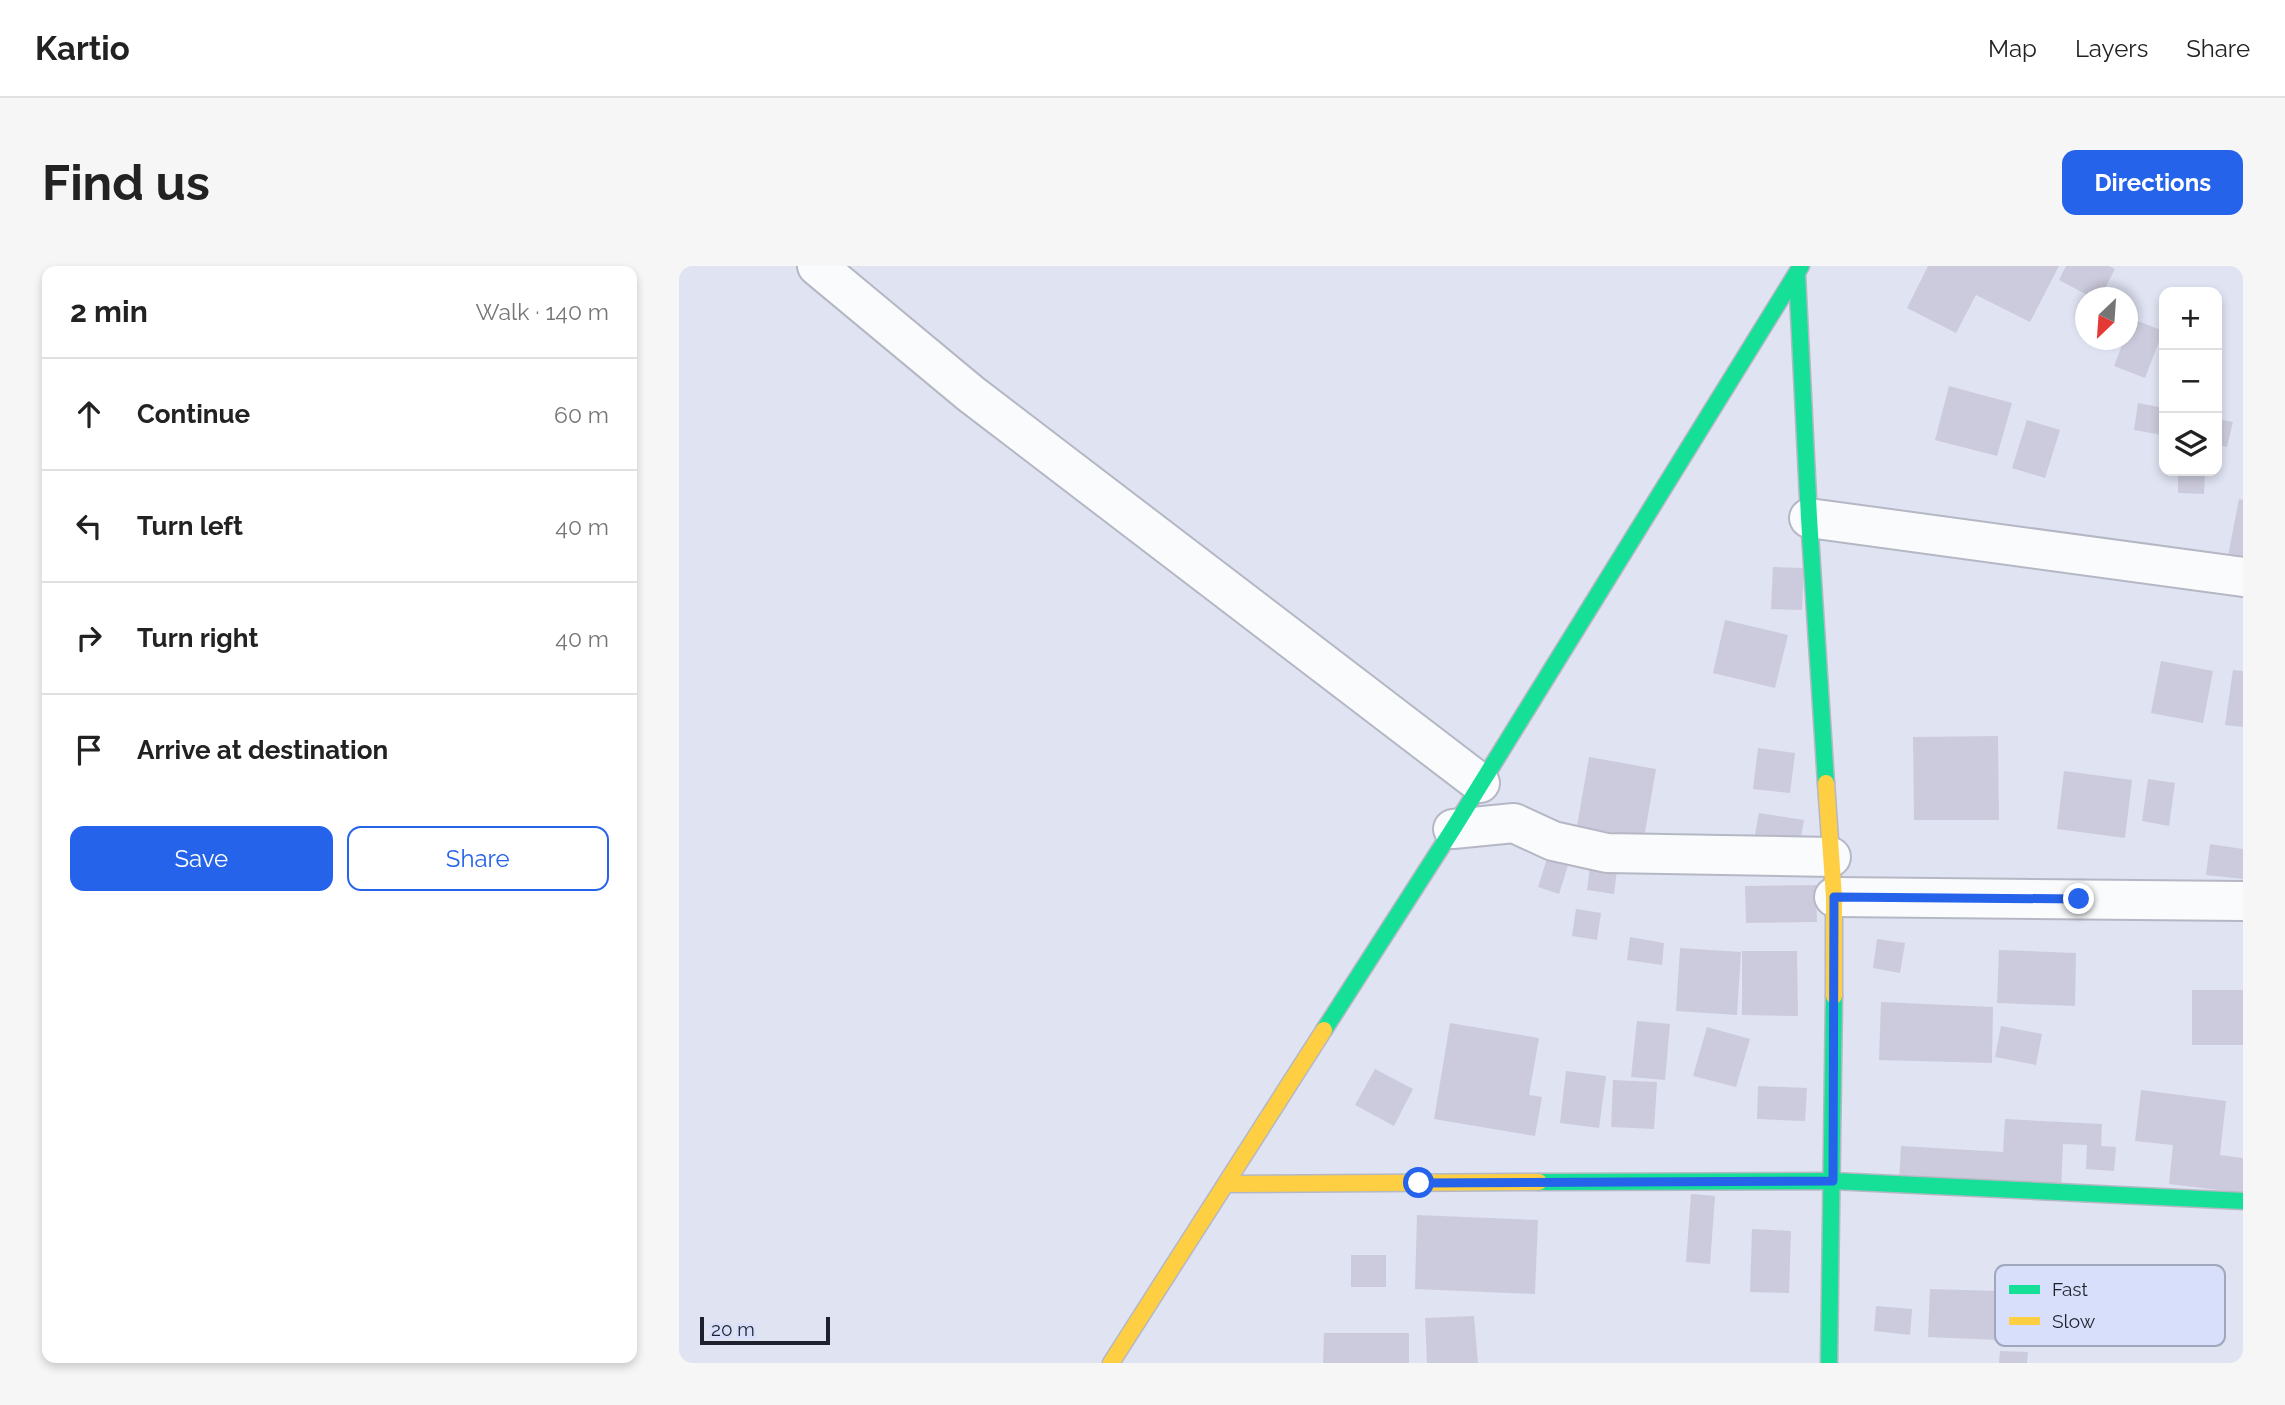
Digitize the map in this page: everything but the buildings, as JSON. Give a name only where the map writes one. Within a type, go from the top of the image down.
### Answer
[{"type":"street","points":[[817,266],[971,394],[1480,783]]},
{"type":"street","points":[[1111,1363],[1453,829],[1799,270]]},
{"type":"street","points":[[1799,270],[1809,518],[1834,897],[1829,1363]]},
{"type":"street","points":[[1809,518],[2243,577]]},
{"type":"street","points":[[1453,829],[1514,823],[1553,841],[1607,852],[1831,857]]},
{"type":"street","points":[[1834,897],[2243,901]]},
{"type":"street","points":[[1226,1184],[1833,1181],[2243,1201]]},
{"type":"traffic: fast","points":[[1324,1030],[1453,829],[1801,266]]},
{"type":"traffic: fast","points":[[1797,274],[1826,783]]},
{"type":"traffic: fast","points":[[1829,1363],[1834,996]]},
{"type":"traffic: fast","points":[[1539,1182],[1833,1181],[2243,1201]]},
{"type":"traffic: slow","points":[[1826,783],[1834,897],[1834,996]]},
{"type":"traffic: slow","points":[[1111,1363],[1324,1030]]},
{"type":"traffic: slow","points":[[1226,1184],[1539,1182]]},
{"type":"route","points":[[1419,1183],[1833,1181],[1834,897],[2079,899]]}]
